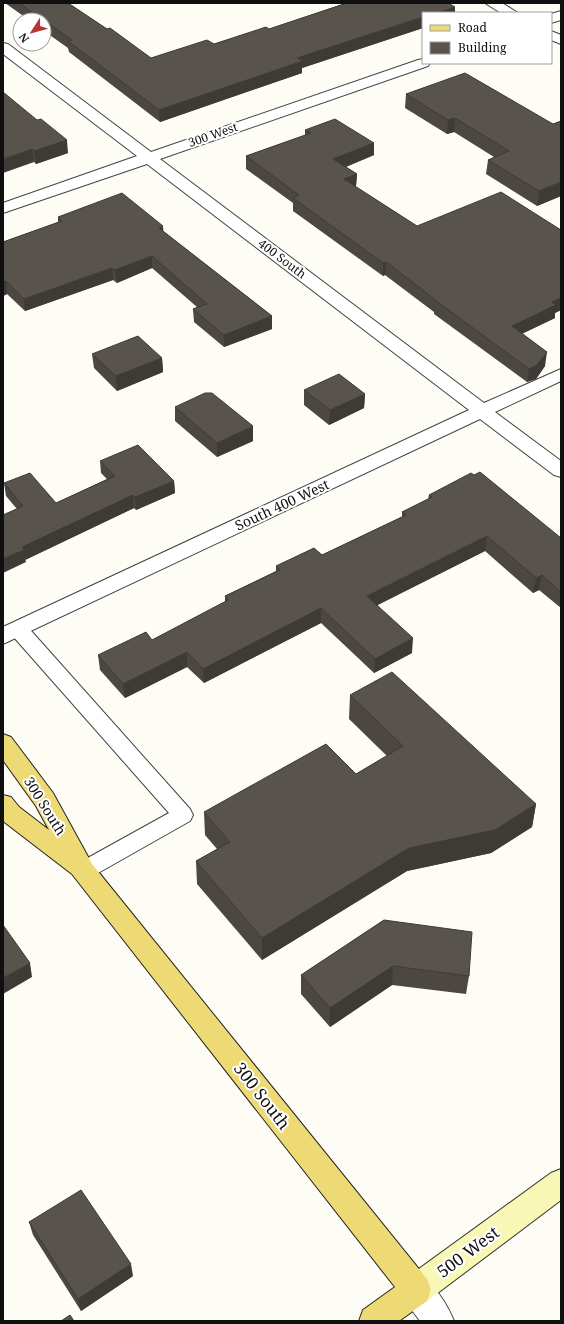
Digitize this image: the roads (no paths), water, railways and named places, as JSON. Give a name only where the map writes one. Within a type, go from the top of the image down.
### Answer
[{"type":"main road","name":"300 South","points":[[3,743],[45,800],[83,871],[416,1290]]},
{"type":"main road","name":"300 South","points":[[3,804],[11,814],[83,871]]},
{"type":"main road","name":"500 West","points":[[374,1321],[561,1182]]},
{"type":"street","points":[[492,3],[509,12]]},
{"type":"street","points":[[552,36],[561,40]]},
{"type":"street","name":"400 South","points":[[3,47],[561,471]]},
{"type":"street","name":"300 West","points":[[3,208],[422,63]]},
{"type":"street","name":"South 400 West","points":[[10,633],[561,374]]},
{"type":"street","name":"300 South","points":[[416,1290],[440,1321]]},
{"type":"lane","points":[[10,633],[183,815],[83,871]]}]
